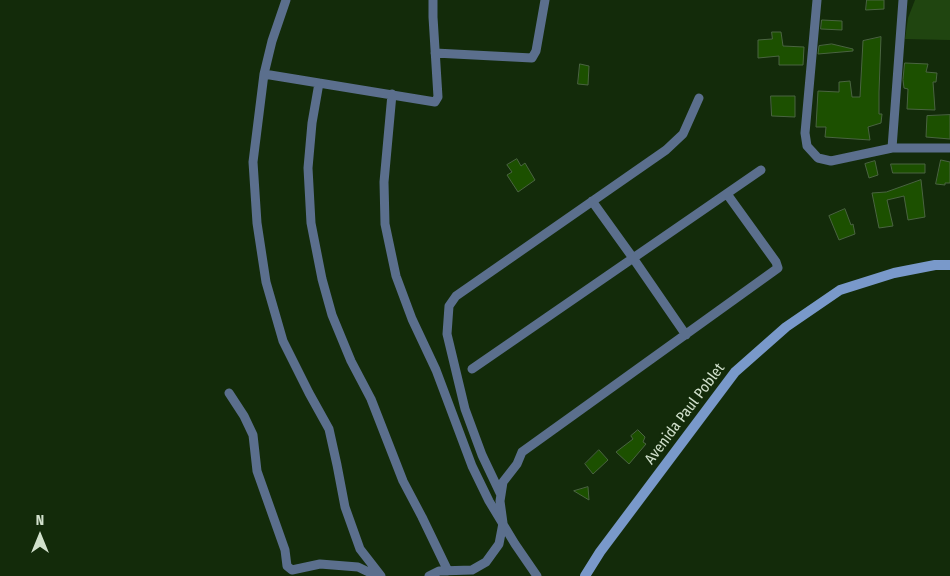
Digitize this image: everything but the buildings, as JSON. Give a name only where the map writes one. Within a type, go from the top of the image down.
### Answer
[{"type":"main road","name":"Avenida Paul Poblet","points":[[585,576],[600,552],[735,372],[786,327],[840,290],[894,272],[935,265],[950,265]]},
{"type":"street","points":[[286,0],[272,41],[264,74],[253,162],[257,223],[266,282],[284,342],[329,429],[345,507],[360,549],[379,576]]},
{"type":"street","points":[[264,74],[435,102],[438,97],[433,0]]},
{"type":"street","points":[[435,53],[532,58],[536,51],[545,0]]},
{"type":"street","points":[[817,0],[805,133],[807,146],[818,158],[831,161],[892,148],[950,148]]},
{"type":"street","points":[[892,148],[903,0]]},
{"type":"street","points":[[319,83],[312,122],[308,168],[311,223],[322,279],[332,315],[351,361],[371,399],[403,481],[448,571]]},
{"type":"street","points":[[392,94],[384,182],[384,224],[396,276],[412,319],[436,370],[472,466],[489,501],[537,576]]},
{"type":"street","points":[[501,496],[482,455],[465,409],[447,334],[448,306],[456,296],[666,150],[683,134],[699,98]]},
{"type":"street","points":[[472,369],[761,170]]},
{"type":"street","points":[[429,576],[440,571],[472,570],[486,562],[499,544],[503,523],[500,501],[503,482],[517,464],[522,452],[778,268],[776,262],[727,194]]},
{"type":"street","points":[[592,201],[686,335]]},
{"type":"street","points":[[229,393],[244,416],[253,435],[257,471],[285,550],[287,566],[292,570],[320,564],[358,567],[379,576]]},
{"type":"green space","points":[[915,0],[950,0],[950,40],[905,39],[908,18]]}]
